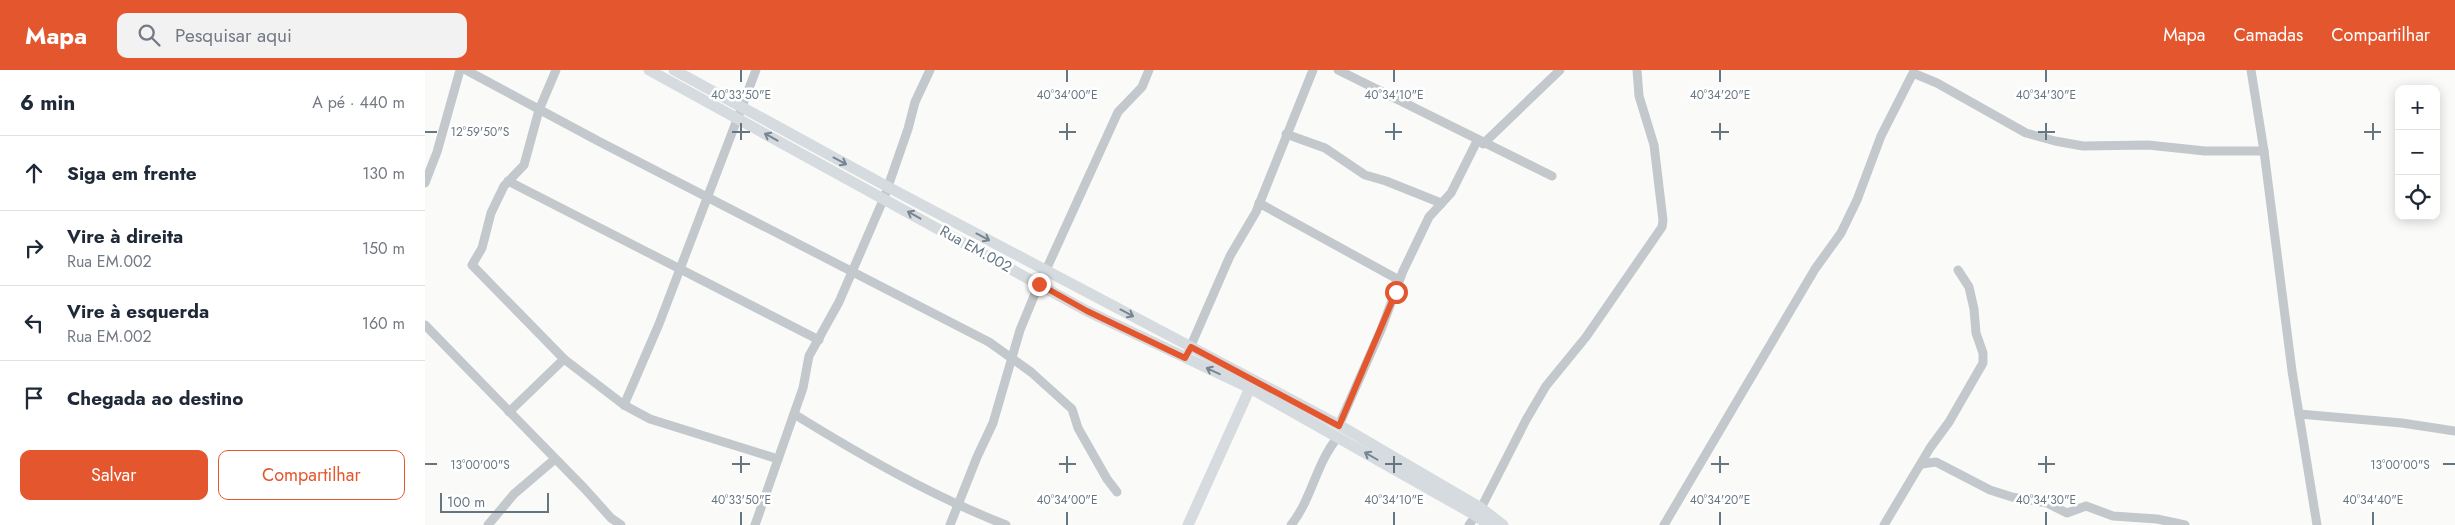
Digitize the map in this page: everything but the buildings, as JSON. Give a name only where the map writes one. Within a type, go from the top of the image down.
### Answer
[{"type":"street","points":[[425,183],[437,152],[461,70]]},
{"type":"street","points":[[465,70],[989,342],[1031,372],[1072,409],[1078,428],[1107,479],[1117,492]]},
{"type":"street","points":[[556,70],[539,110],[523,165],[508,181],[491,213],[482,248],[472,265],[564,359],[624,404],[650,419],[778,458]]},
{"type":"street","name":"Rua EM.002","points":[[649,70],[888,186],[1191,347],[1503,525]]},
{"type":"street","name":"Rua EM.002","points":[[674,70],[740,113],[884,198],[1087,311],[1338,431]]},
{"type":"street","points":[[624,404],[680,269],[756,70]]},
{"type":"street","points":[[755,525],[803,388],[809,356],[839,302],[884,198],[908,129],[915,102],[930,70]]},
{"type":"street","points":[[1046,270],[1118,112],[1143,87],[1149,70]]},
{"type":"street","points":[[1185,358],[1227,262],[1259,202],[1313,70]]},
{"type":"street","points":[[1338,70],[1552,176]]},
{"type":"street","points":[[1291,525],[1304,507],[1320,466],[1338,431],[1381,330],[1399,280],[1429,217],[1451,193],[1480,142],[1560,70]]},
{"type":"street","points":[[1469,525],[1478,512],[1546,386],[1592,329],[1662,227],[1660,188],[1654,145],[1639,96],[1637,70]]},
{"type":"street","points":[[2251,70],[2264,151],[2299,414],[2317,525]]},
{"type":"street","points":[[1664,525],[1815,269],[1841,233],[1861,192],[1881,136],[1913,72],[1937,83],[2026,133],[2055,142],[2083,146],[2148,145],[2205,151],[2264,151]]},
{"type":"street","points":[[1286,134],[1325,148],[1365,175],[1386,181],[1441,203]]},
{"type":"street","points":[[508,181],[819,340]]},
{"type":"street","points":[[1259,202],[1399,280]]},
{"type":"street","points":[[1884,525],[1983,363],[1983,352],[1976,332],[1974,309],[1969,287],[1958,270]]},
{"type":"street","points":[[951,525],[960,506],[977,456],[993,423],[1020,330],[1039,284]]},
{"type":"street","points":[[425,325],[611,518],[621,525]]},
{"type":"street","points":[[509,412],[564,359]]},
{"type":"street","points":[[1188,525],[1250,388]]},
{"type":"street","points":[[794,414],[857,453],[960,506],[1007,525]]},
{"type":"street","points":[[2299,414],[2402,423],[2455,431]]},
{"type":"street","points":[[488,525],[514,494],[555,459]]},
{"type":"street","points":[[1922,464],[1935,462],[1990,490],[2012,497],[2047,504],[2067,513],[2085,506],[2113,516],[2157,519],[2185,525]]},
{"type":"street","name":"Rua EM.002","points":[[1478,512],[1489,525]]},
{"type":"route","points":[[1039,284],[1087,311],[1185,358],[1191,347],[1339,426],[1396,292]]}]
